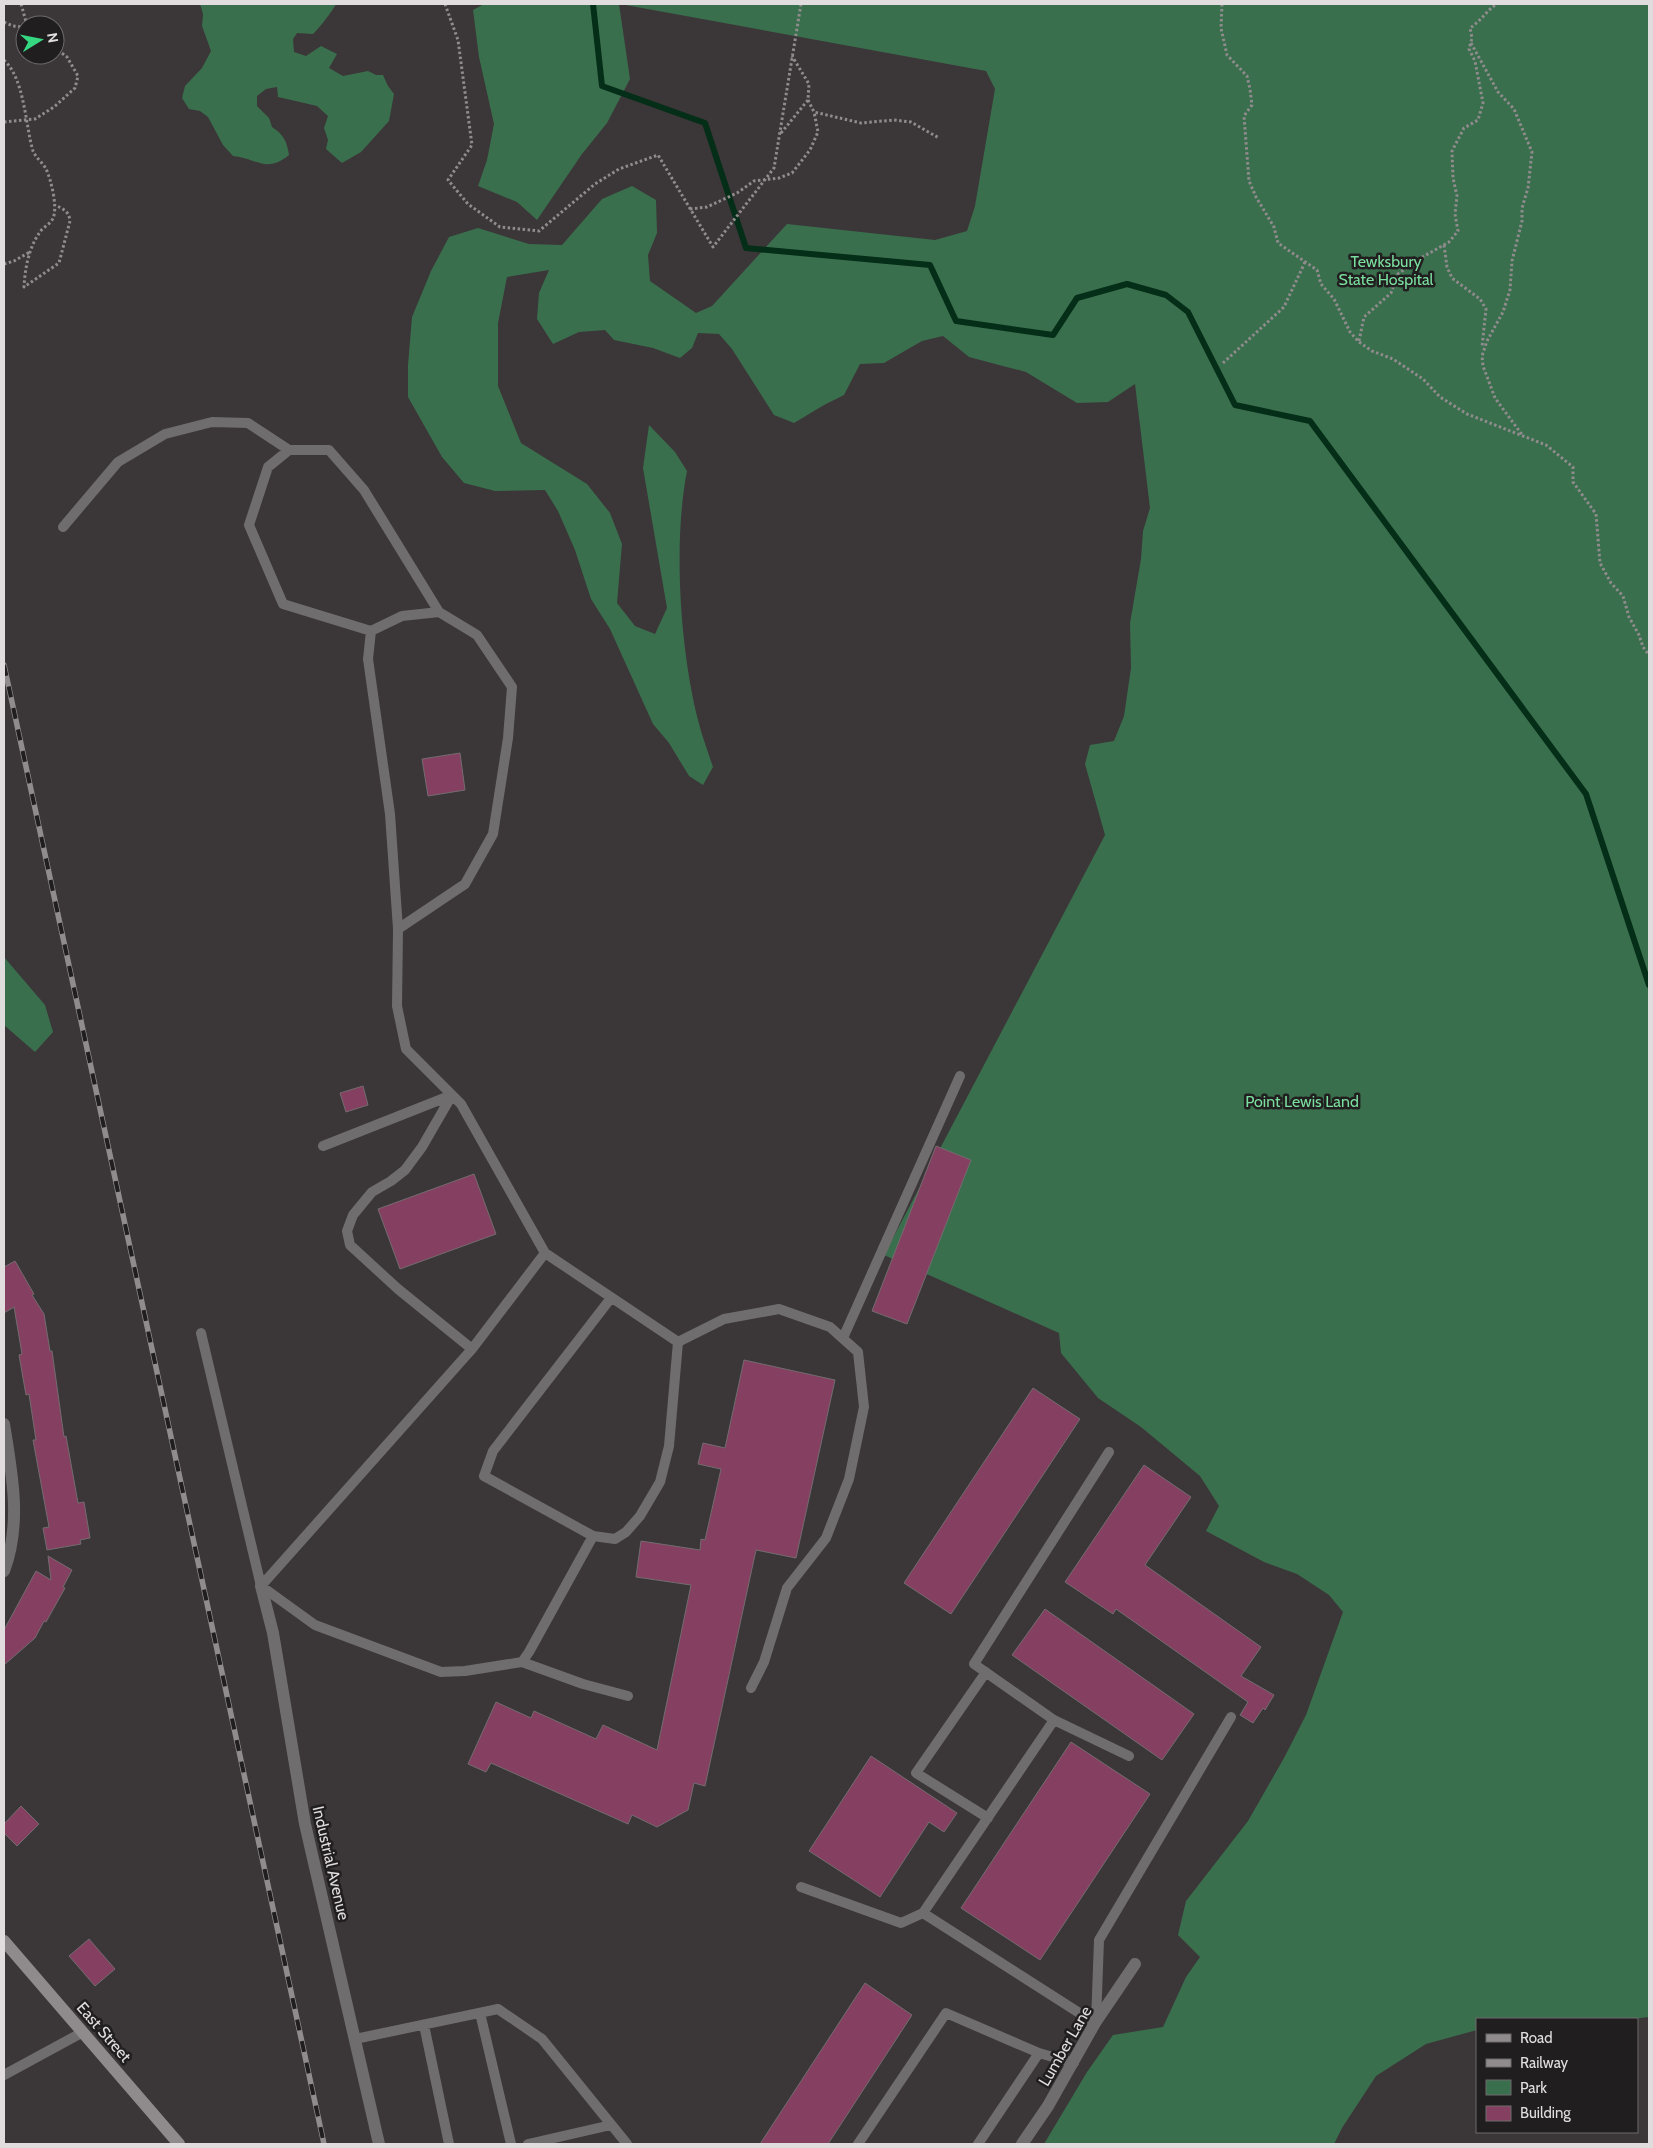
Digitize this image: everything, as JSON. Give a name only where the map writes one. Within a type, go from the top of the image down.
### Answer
[{"type":"main road","name":"East Street","points":[[4,1941],[179,2144]]},
{"type":"street","points":[[4,1424],[12,1476],[15,1528],[4,1572]]},
{"type":"street","name":"Industrial Avenue","points":[[261,1586],[273,1633],[305,1824],[379,2144]]},
{"type":"street","name":"Lumber Lane","points":[[1022,2144],[1135,1964]]},
{"type":"lane","points":[[63,528],[118,462],[164,434],[212,422],[248,423],[289,450],[329,450],[364,490],[439,612],[477,635],[512,687],[508,738],[493,834],[465,884],[398,929]]},
{"type":"lane","points":[[289,450],[268,467],[248,525],[283,604],[371,631],[402,616],[439,612]]},
{"type":"lane","points":[[371,631],[368,660],[390,814],[398,929],[397,1006],[406,1049],[461,1104],[545,1253],[678,1342]]},
{"type":"lane","points":[[843,1338],[960,1076]]},
{"type":"lane","points":[[324,1146],[452,1095]]},
{"type":"lane","points":[[452,1095],[422,1147],[405,1170],[372,1192],[353,1215],[347,1231],[350,1245],[398,1289],[472,1349]]},
{"type":"lane","points":[[261,1586],[472,1349],[545,1253]]},
{"type":"lane","points":[[612,1298],[492,1451],[484,1476],[592,1536],[616,1539],[626,1532],[640,1516],[660,1482],[669,1446],[678,1342]]},
{"type":"lane","points":[[678,1342],[724,1319],[779,1309],[830,1327],[858,1352],[864,1407],[849,1479],[826,1538],[787,1588],[764,1662],[751,1688]]},
{"type":"lane","points":[[201,1333],[261,1586],[314,1625],[441,1672],[465,1672],[522,1662],[583,1684],[628,1696]]},
{"type":"lane","points":[[1109,1452],[974,1664],[1054,1720],[1129,1756]]},
{"type":"lane","points":[[522,1662],[592,1536]]},
{"type":"lane","points":[[986,1672],[916,1773],[988,1818]]},
{"type":"lane","points":[[1096,2024],[1099,1940],[1231,1717]]},
{"type":"lane","points":[[801,1887],[901,1924],[923,1913],[1054,1720]]},
{"type":"lane","points":[[923,1913],[1096,2024]]},
{"type":"lane","points":[[355,2039],[498,2009],[542,2039],[627,2144]]},
{"type":"lane","points":[[480,2013],[511,2144]]},
{"type":"lane","points":[[858,2144],[946,2013],[1039,2053],[1074,2063]]},
{"type":"lane","points":[[424,2025],[449,2144]]},
{"type":"lane","points":[[4,2075],[82,2032]]},
{"type":"lane","points":[[978,2144],[1039,2053]]},
{"type":"lane","points":[[528,2144],[611,2125]]},
{"type":"path","points":[[445,4],[458,40],[472,145],[448,180],[468,204],[500,227],[539,231],[596,184],[619,169],[658,155],[713,247],[774,168],[801,4]]},
{"type":"path","points":[[1222,4],[1221,28],[1227,55],[1248,76],[1250,89],[1252,104],[1244,116],[1249,181],[1274,227],[1278,243],[1317,270],[1321,284],[1334,299],[1350,332],[1359,342],[1372,351],[1392,358],[1423,379],[1440,397],[1467,414],[1546,445],[1573,467],[1573,482],[1596,514],[1600,563],[1612,583],[1623,596],[1629,617],[1643,647],[1649,655]]},
{"type":"path","points":[[1359,342],[1364,317],[1391,293],[1398,274],[1444,245],[1458,231],[1455,214],[1457,196],[1453,178],[1452,151],[1464,128],[1478,120],[1483,103],[1475,61],[1469,49],[1472,38],[1470,28],[1480,22],[1491,8],[1497,4]]},
{"type":"path","points":[[1471,43],[1498,92],[1514,109],[1532,152],[1528,188],[1522,208],[1522,221],[1512,261],[1510,290],[1503,312],[1482,350]]},
{"type":"path","points":[[4,122],[35,119],[54,107],[75,88],[78,76],[65,56]]},
{"type":"path","points":[[690,209],[707,207],[737,193],[754,181],[778,178],[792,173],[810,150],[818,132],[814,112],[808,100],[809,84],[792,56]]},
{"type":"path","points":[[4,60],[16,80],[34,153],[46,169],[52,185],[55,205],[54,218],[39,232],[30,252],[25,268],[24,287],[59,263],[70,220],[66,210],[55,205]]},
{"type":"path","points":[[780,136],[808,100]]},
{"type":"path","points":[[814,112],[861,123],[894,120],[911,122],[939,138]]},
{"type":"path","points":[[1444,245],[1447,267],[1452,278],[1480,299],[1486,309],[1482,350],[1483,366],[1495,398],[1523,436]]},
{"type":"path","points":[[4,264],[30,252]]},
{"type":"path","points":[[1223,364],[1284,307],[1305,262]]},
{"type":"green space","points":[[200,4],[336,4],[313,34],[297,33],[293,39],[294,52],[306,56],[321,46],[337,54],[329,68],[343,76],[368,71],[376,75],[383,75],[394,94],[389,121],[361,152],[342,163],[326,149],[328,140],[324,128],[328,116],[317,106],[278,97],[277,87],[266,89],[257,96],[257,106],[269,118],[272,127],[284,138],[289,155],[281,161],[267,164],[233,156],[223,145],[208,117],[200,111],[189,109],[182,98],[185,86],[202,68],[211,51],[202,26],[203,14]]},
{"type":"green space","points":[[484,4],[619,4],[630,79],[607,123],[582,154],[537,220],[517,202],[478,186],[487,160],[494,124],[479,57],[473,10]]},
{"type":"green space","points":[[620,4],[1649,4],[1649,2017],[1476,2018],[1476,2030],[1426,2044],[1376,2076],[1342,2128],[1334,2144],[1044,2144],[1087,2072],[1113,2035],[1163,2027],[1186,1977],[1200,1957],[1178,1935],[1186,1901],[1248,1821],[1284,1758],[1306,1715],[1343,1612],[1329,1595],[1297,1574],[1264,1562],[1206,1531],[1219,1506],[1200,1476],[1141,1427],[1098,1398],[1061,1353],[1059,1333],[884,1255],[1105,835],[1085,764],[1090,745],[1114,741],[1124,716],[1131,668],[1130,623],[1141,559],[1143,531],[1150,508],[1135,384],[1108,402],[1077,403],[1026,372],[969,357],[943,336],[922,341],[884,363],[860,364],[844,395],[794,423],[774,415],[732,349],[719,334],[698,333],[692,348],[680,358],[653,348],[614,340],[605,330],[579,332],[553,344],[537,319],[539,293],[549,270],[507,277],[498,323],[498,386],[521,443],[587,484],[610,513],[622,544],[617,603],[635,626],[655,634],[667,608],[643,468],[649,425],[675,452],[687,471],[680,530],[680,596],[692,692],[713,767],[703,785],[689,776],[669,743],[653,724],[610,629],[591,599],[575,550],[558,511],[545,490],[495,491],[464,483],[442,457],[408,397],[408,365],[412,317],[431,271],[449,237],[478,228],[529,244],[562,245],[602,199],[632,186],[656,200],[657,233],[648,255],[650,281],[696,313],[712,306],[787,224],[935,240],[967,231],[975,206],[995,89],[986,71]]},
{"type":"green space","points":[[4,957],[45,1005],[53,1032],[35,1052],[4,1025]]},
{"type":"building","points":[[460,753],[465,790],[428,796],[422,759]]},
{"type":"building","points":[[363,1086],[368,1105],[346,1112],[340,1093]]},
{"type":"building","points":[[936,1146],[971,1160],[907,1324],[872,1311]]},
{"type":"building","points":[[474,1174],[496,1234],[400,1269],[378,1209]]},
{"type":"building","points":[[15,1261],[44,1314],[50,1351],[52,1351],[64,1437],[66,1436],[78,1503],[84,1502],[90,1538],[80,1540],[81,1544],[47,1550],[43,1528],[49,1527],[33,1440],[36,1440],[29,1394],[26,1395],[19,1355],[22,1354],[14,1307],[4,1313],[4,1267]]},
{"type":"building","points":[[744,1360],[835,1380],[796,1558],[756,1550],[705,1786],[694,1783],[688,1810],[657,1827],[632,1815],[628,1824],[491,1763],[486,1772],[468,1764],[496,1702],[531,1718],[534,1711],[596,1739],[603,1725],[657,1750],[691,1585],[636,1577],[641,1541],[700,1550],[701,1539],[705,1540],[721,1469],[698,1464],[703,1443],[725,1448]]},
{"type":"building","points":[[1033,1388],[1080,1419],[951,1614],[904,1583]]},
{"type":"building","points":[[1144,1465],[1191,1497],[1145,1565],[1261,1647],[1241,1676],[1274,1695],[1265,1710],[1263,1708],[1253,1723],[1240,1715],[1248,1702],[1116,1609],[1113,1614],[1065,1582]]},
{"type":"building","points":[[48,1556],[72,1570],[63,1587],[65,1588],[35,1638],[4,1665],[4,1630],[36,1571],[51,1580]]},
{"type":"building","points":[[1045,1609],[1194,1714],[1162,1760],[1012,1655]]},
{"type":"building","points":[[1071,1742],[1150,1794],[1040,1960],[961,1908]]},
{"type":"building","points":[[871,1756],[957,1813],[944,1832],[929,1822],[880,1897],[809,1851]]},
{"type":"building","points":[[21,1806],[39,1824],[17,1846],[4,1833],[4,1824]]},
{"type":"building","points":[[89,1939],[115,1969],[95,1986],[69,1956]]},
{"type":"building","points":[[865,1983],[912,2015],[828,2144],[760,2144]]},
{"type":"waterway","points":[[593,4],[602,86],[705,123],[746,248],[930,265],[956,321],[1053,335],[1077,298],[1127,284],[1166,295],[1188,312],[1235,405],[1310,421],[1586,794],[1649,985]]},
{"type":"railway","points":[[4,665],[324,2144]]},
{"type":"park label","name":"Tewksbury State Hospital","points":[[1386,270]]},
{"type":"park label","name":"Point Lewis Land","points":[[1302,1101]]}]
